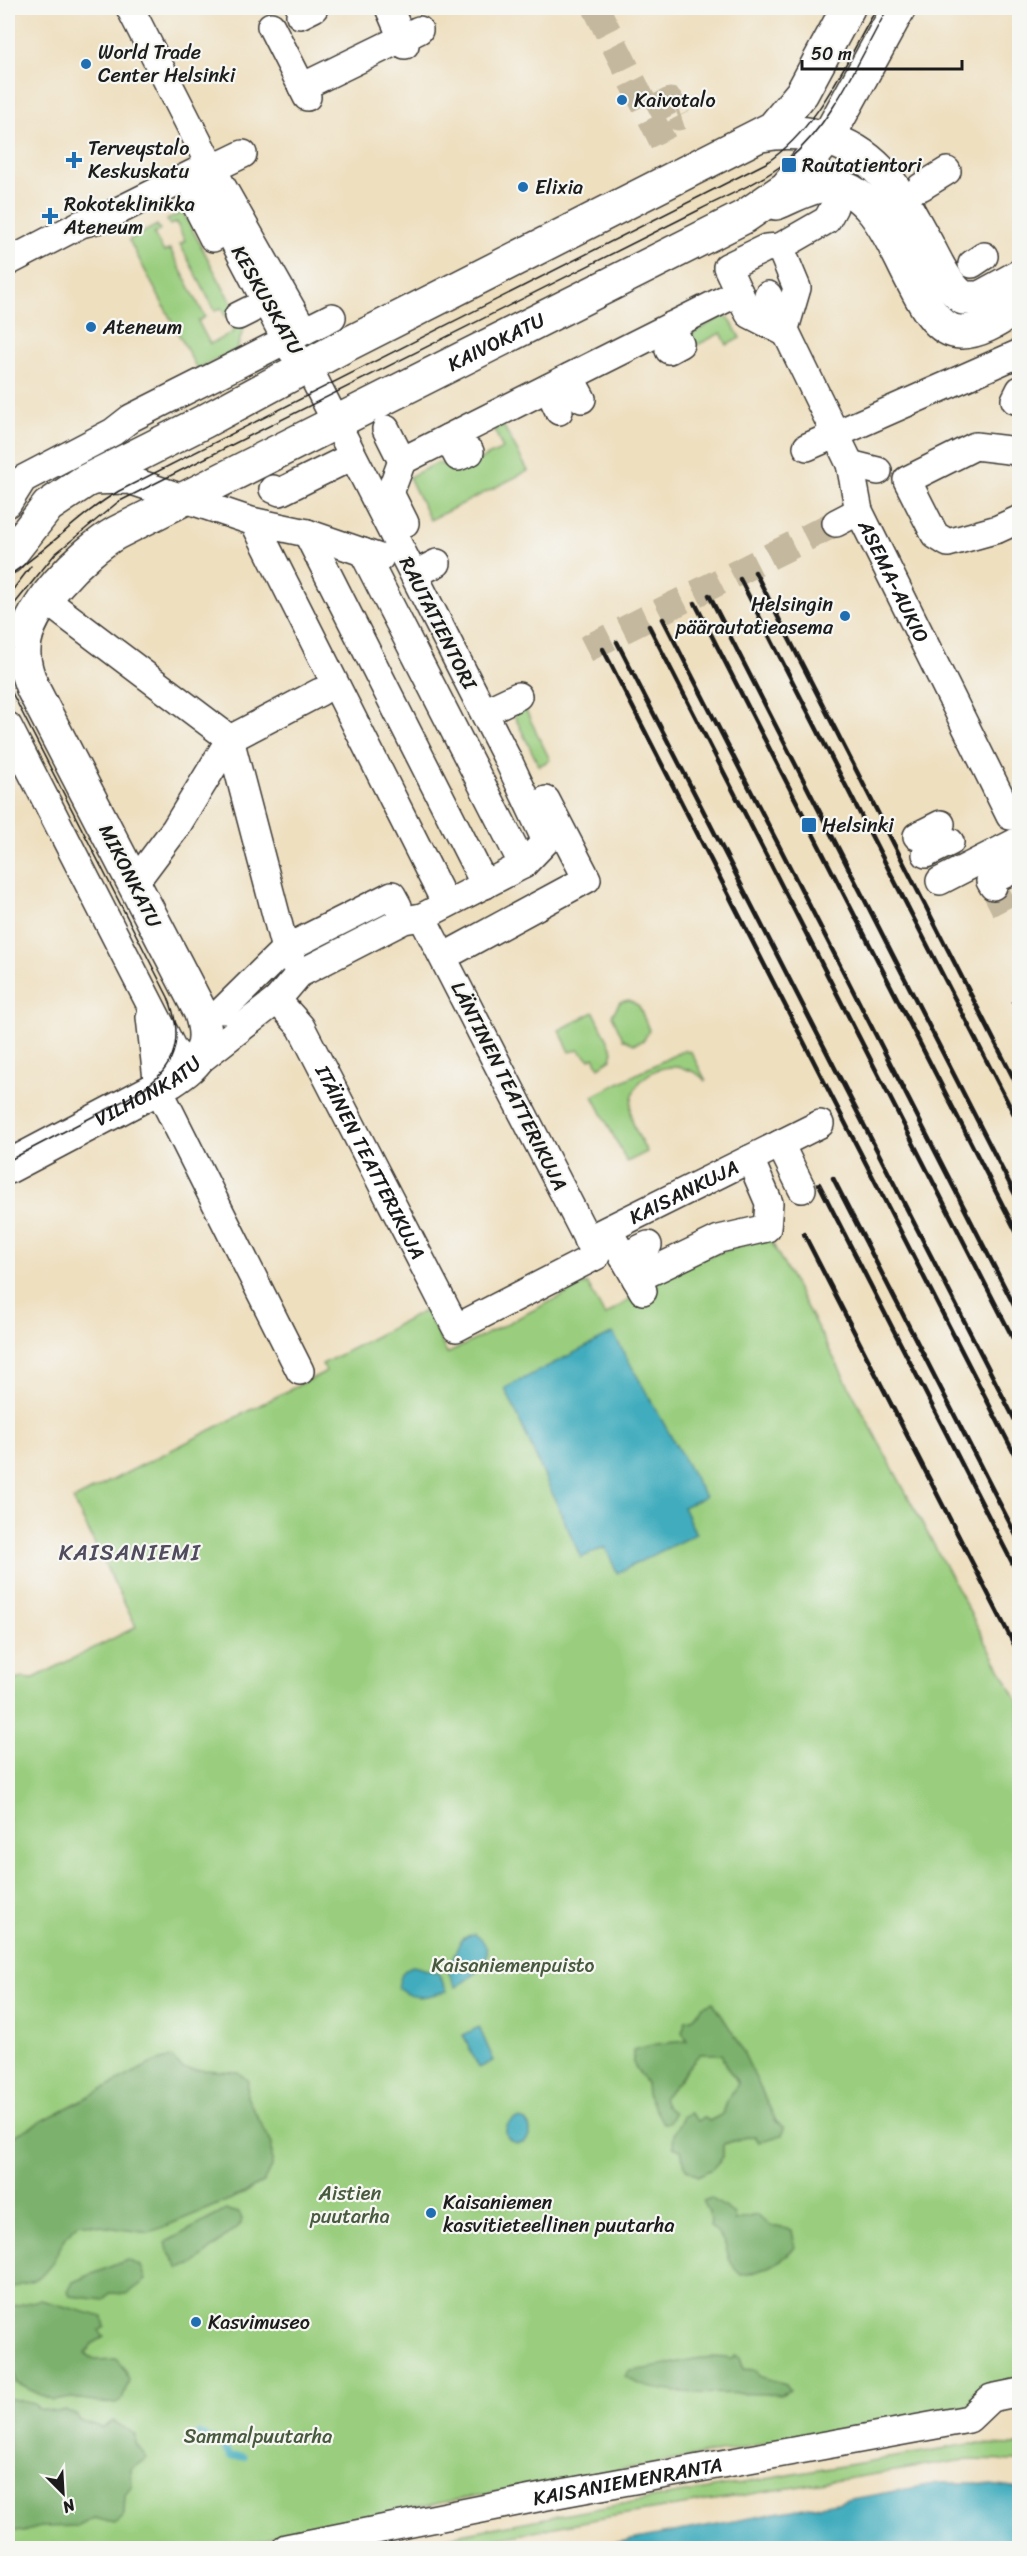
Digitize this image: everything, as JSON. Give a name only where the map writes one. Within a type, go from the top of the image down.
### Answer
[{"type":"main road","points":[[8,557],[48,506],[84,482],[233,407],[307,365],[767,131],[802,93],[848,8]]},
{"type":"main road","name":"KAIVOKATU","points":[[47,613],[64,575],[99,543],[744,217],[786,188],[827,139],[899,8]]},
{"type":"main road","points":[[767,131],[794,131],[827,139],[843,145],[879,169],[906,208],[946,280],[963,298],[980,298],[1020,276]]},
{"type":"main road","points":[[744,217],[820,186],[845,188],[855,194],[882,224],[925,305],[943,326],[953,331],[963,332],[980,328],[1020,306]]},
{"type":"main road","name":"MIKONKATU","points":[[47,613],[24,642],[25,668],[33,689],[200,1011],[205,1040],[196,1063]]},
{"type":"main road","name":"VILHONKATU","points":[[8,1167],[158,1088],[196,1063]]},
{"type":"street","name":"KESKUSKATU","points":[[130,8],[211,167],[278,347]]},
{"type":"street","points":[[286,20],[305,92],[377,57],[409,37],[389,8]]},
{"type":"street","points":[[767,131],[803,112],[815,100],[866,8]]},
{"type":"street","points":[[8,262],[95,214],[104,218],[147,196],[243,154]]},
{"type":"street","name":"KESKUSKATU","points":[[211,167],[194,201],[244,313],[278,347]]},
{"type":"street","points":[[921,187],[947,171]]},
{"type":"street","name":"KESKUSKATU","points":[[216,207],[292,351],[307,365],[337,423]]},
{"type":"street","points":[[780,247],[797,288],[784,332],[749,314],[726,265],[766,248],[780,247],[827,220],[834,207]]},
{"type":"street","points":[[273,489],[280,492],[312,472],[393,442],[459,445],[677,342],[739,292]]},
{"type":"street","name":"ASEMA-AUKIO","points":[[768,295],[850,464],[848,517],[1009,815]]},
{"type":"street","points":[[8,503],[23,479],[113,432],[130,418],[278,347],[332,318]]},
{"type":"street","points":[[807,447],[834,433],[1020,353]]},
{"type":"street","name":"RAUTATIENTORI","points":[[337,423],[427,570],[496,689],[547,802]]},
{"type":"street","name":"RAUTATIENTORI","points":[[393,442],[390,493],[427,570],[547,802]]},
{"type":"street","points":[[992,450],[907,480],[926,511],[935,535],[952,544],[1020,519]]},
{"type":"street","points":[[850,464],[878,471]]},
{"type":"street","points":[[84,482],[129,480],[254,522],[307,532],[363,552],[427,570]]},
{"type":"street","points":[[254,522],[446,904]]},
{"type":"street","points":[[307,532],[485,885]]},
{"type":"street","points":[[363,552],[523,865]]},
{"type":"street","points":[[47,613],[231,740],[289,955]]},
{"type":"street","points":[[142,873],[175,830],[231,740],[320,692]]},
{"type":"street","name":"MIKONKATU","points":[[8,726],[150,1005],[180,1059],[196,1063]]},
{"type":"street","points":[[456,950],[587,879],[547,802]]},
{"type":"street","name":"VILHONKATU","points":[[196,1063],[277,1000],[299,974],[404,920],[410,911],[446,904],[523,865],[546,841],[547,802]]},
{"type":"street","points":[[940,881],[1009,815]]},
{"type":"street","points":[[993,886],[990,881],[1020,867]]},
{"type":"street","points":[[223,1010],[289,955],[392,895],[410,911]]},
{"type":"street","name":"LÄNTINEN TEATTERIKUJA","points":[[410,911],[597,1242],[634,1276]]},
{"type":"street","name":"ITÄINEN TEATTERIKUJA","points":[[277,1000],[301,1027],[456,1328]]},
{"type":"street","name":"MIKONKATU","points":[[150,1005],[158,1088],[300,1371]]},
{"type":"street","name":"KAISANKUJA","points":[[456,1328],[597,1242],[750,1159],[789,1154],[820,1124]]},
{"type":"street","points":[[789,1154],[802,1189]]},
{"type":"street","points":[[634,1276],[719,1239],[767,1228],[769,1203],[750,1159]]},
{"type":"street","points":[[634,1276],[648,1245]]},
{"type":"street","name":"KAISANIEMENRANTA","points":[[286,2548],[556,2494],[969,2419],[992,2398],[1020,2392]]},
{"type":"green space","points":[[183,212],[236,312],[226,317],[221,308],[215,311],[180,244],[185,241],[176,222],[170,225],[167,220]]},
{"type":"green space","points":[[157,225],[160,230],[154,234],[164,252],[170,249],[205,317],[198,321],[210,344],[234,332],[231,326],[244,327],[237,349],[197,369],[129,240]]},
{"type":"green space","points":[[723,316],[729,318],[740,338],[727,345],[721,333],[693,347],[689,335]]},
{"type":"green space","points":[[503,425],[528,471],[430,520],[409,477],[437,463],[452,466],[475,462],[503,449],[494,429]]},
{"type":"green space","points":[[524,707],[550,760],[539,766],[513,713]]},
{"type":"green space","points":[[629,1000],[639,1006],[649,1030],[644,1040],[634,1044],[623,1039],[612,1015],[620,1002]]},
{"type":"green space","points":[[594,1012],[613,1051],[611,1059],[599,1067],[594,1057],[590,1059],[578,1050],[570,1052],[559,1030]]},
{"type":"green space","points":[[684,1050],[691,1052],[706,1081],[683,1068],[671,1067],[659,1069],[639,1083],[633,1094],[631,1114],[636,1131],[647,1152],[627,1162],[593,1096]]},
{"type":"green space","name":"Kaisaniemenpuisto","points":[[769,1237],[1019,1704],[1019,2402],[961,2408],[465,2498],[269,2538],[231,2548],[8,2548],[8,1684],[20,1678],[32,1679],[136,1627],[73,1500],[321,1374],[326,1371],[322,1364],[426,1310],[447,1354],[587,1283],[605,1316],[680,1265]]},
{"type":"green space","points":[[713,2002],[738,2041],[776,2121],[784,2128],[782,2135],[759,2142],[755,2136],[723,2144],[723,2157],[712,2169],[698,2176],[686,2169],[681,2150],[673,2147],[674,2134],[683,2116],[690,2113],[698,2121],[704,2117],[709,2121],[723,2114],[728,2098],[738,2084],[736,2080],[724,2063],[722,2054],[700,2054],[663,2097],[666,2106],[674,2113],[669,2123],[663,2123],[647,2094],[646,2084],[633,2063],[633,2050],[656,2044],[687,2041],[682,2032],[686,2020],[692,2019],[703,2006]]},
{"type":"green space","points":[[171,2057],[183,2069],[238,2072],[248,2081],[247,2097],[272,2144],[272,2165],[264,2181],[243,2194],[149,2233],[79,2223],[67,2236],[43,2274],[8,2290],[8,2139],[152,2063]]},
{"type":"green space","points":[[711,2198],[734,2214],[734,2221],[756,2215],[772,2226],[792,2230],[795,2247],[771,2266],[741,2275],[731,2263],[723,2240],[710,2227],[709,2212],[703,2201]]},
{"type":"green space","points":[[226,2210],[239,2213],[242,2219],[240,2225],[194,2264],[179,2269],[168,2251],[166,2242]]},
{"type":"green space","points":[[127,2260],[141,2266],[146,2280],[127,2294],[110,2293],[104,2300],[70,2296],[68,2292],[73,2282]]},
{"type":"green space","points":[[41,2300],[103,2317],[105,2327],[99,2331],[104,2337],[92,2344],[85,2354],[95,2360],[116,2359],[126,2371],[129,2381],[122,2400],[116,2404],[72,2398],[53,2401],[16,2383],[13,2368],[8,2365],[8,2307]]},
{"type":"green space","points":[[736,2356],[740,2357],[744,2369],[756,2370],[759,2376],[786,2384],[790,2390],[781,2395],[677,2392],[639,2384],[625,2376],[629,2371],[694,2359],[719,2357],[732,2359]]},
{"type":"green space","points":[[8,2398],[34,2404],[39,2409],[57,2412],[65,2410],[76,2415],[80,2420],[102,2428],[113,2421],[136,2435],[136,2444],[147,2458],[131,2469],[132,2485],[125,2495],[124,2515],[114,2523],[94,2518],[79,2526],[40,2527],[24,2532],[8,2530]]},
{"type":"green space","points":[[970,2444],[1019,2445],[1019,2461],[964,2460],[608,2517],[443,2548],[385,2548],[638,2501]]},
{"type":"water","points":[[613,1333],[705,1497],[683,1507],[696,1534],[617,1573],[605,1547],[581,1558],[505,1388]]},
{"type":"water","points":[[475,1934],[487,1949],[487,1957],[479,1970],[456,1987],[447,1969],[460,1942]]},
{"type":"water","points":[[413,1966],[438,1973],[447,1991],[421,1997],[403,1992],[398,1988],[401,1977],[406,1969]]},
{"type":"water","points":[[479,2027],[494,2061],[479,2068],[463,2035]]},
{"type":"water","points":[[518,2119],[526,2123],[530,2131],[526,2139],[518,2143],[510,2139],[506,2131],[510,2123]]},
{"type":"water","points":[[939,2483],[977,2483],[1019,2489],[1019,2548],[587,2548]]},
{"type":"waterway","points":[[199,2433],[220,2443],[230,2456],[243,2457]]},
{"type":"tunnel","points":[[596,8],[664,144]]},
{"type":"tunnel","points":[[649,112],[670,101],[678,117],[681,116]]},
{"type":"tunnel","points":[[586,649],[836,523]]},
{"type":"tunnel","points":[[993,886],[1011,921]]},
{"type":"tram line","points":[[8,576],[119,491],[766,163],[802,131],[816,112],[830,92],[877,8]]},
{"type":"tram line","points":[[8,612],[55,554],[118,502],[744,188],[777,169],[819,128],[856,69],[888,8]]},
{"type":"tram line","points":[[8,596],[31,566]]},
{"type":"tram line","points":[[8,685],[168,997],[175,1021],[176,1041],[171,1058],[162,1073],[149,1085],[114,1106],[8,1161]]},
{"type":"railway","points":[[755,572],[1020,1091]]},
{"type":"railway","points":[[740,579],[1020,1126]]},
{"type":"railway","points":[[709,595],[1020,1204]]},
{"type":"railway","points":[[695,603],[1020,1239]]},
{"type":"railway","points":[[663,619],[1020,1317]]},
{"type":"railway","points":[[649,626],[1020,1352]]},
{"type":"railway","points":[[617,642],[1020,1430]]},
{"type":"railway","points":[[603,649],[1020,1465]]},
{"type":"railway","points":[[1014,1002],[1020,1013]]},
{"type":"railway","points":[[833,1178],[1020,1543]]},
{"type":"railway","points":[[819,1184],[1020,1578]]},
{"type":"railway","points":[[804,1234],[1020,1656]]},
{"type":"place","name":"World Trade Center Helsinki","points":[[86,64]]},
{"type":"place","name":"Kaivotalo","points":[[622,100]]},
{"type":"place","name":"Terveystalo Keskuskatu","points":[[74,160]]},
{"type":"place","name":"Rautatientori","points":[[789,165]]},
{"type":"place","name":"Elixia","points":[[523,187]]},
{"type":"place","name":"Rokoteklinikka Ateneum","points":[[50,216]]},
{"type":"place","name":"Ateneum","points":[[91,327]]},
{"type":"place","name":"Helsingin päärautatieasema","points":[[845,616]]},
{"type":"place","name":"Helsinki","points":[[809,825]]},
{"type":"place","name":"Kaisaniemen kasvitieteellinen puutarha","points":[[431,2213]]},
{"type":"place","name":"Kasvimuseo","points":[[196,2322]]},
{"type":"district","name":"KAISANIEMI","points":[[130,1552]]},
{"type":"park label","name":"Aistien puutarha","points":[[350,2204]]},
{"type":"park label","name":"Sammalpuutarha","points":[[258,2436]]}]
